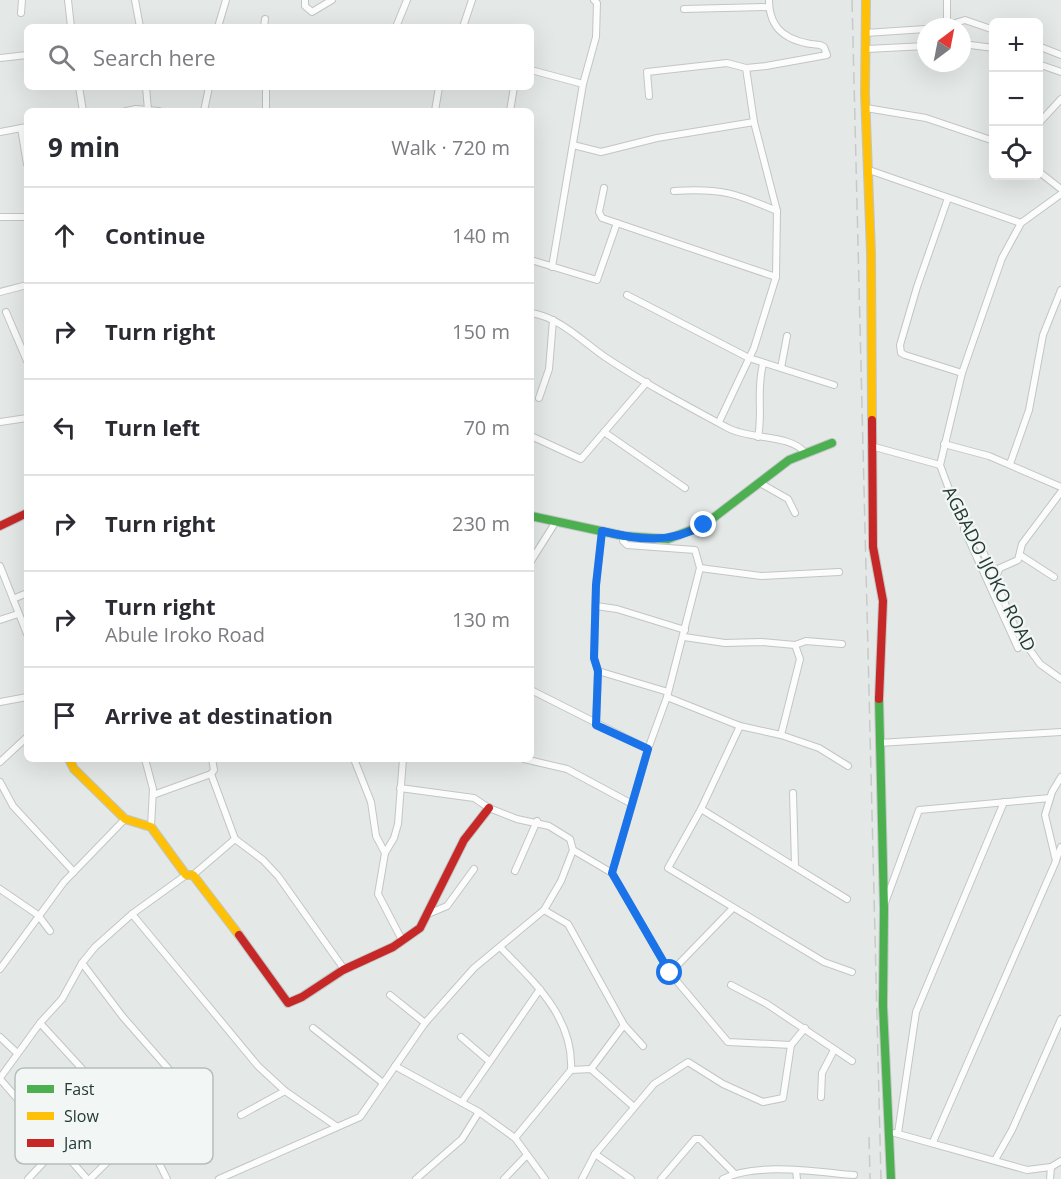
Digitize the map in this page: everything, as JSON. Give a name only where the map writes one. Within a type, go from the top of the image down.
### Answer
[{"type":"street","points":[[21,13],[22,0]]},
{"type":"street","points":[[68,0],[71,24]]},
{"type":"street","points":[[135,0],[139,24]]},
{"type":"street","points":[[219,24],[226,0]]},
{"type":"street","points":[[305,0],[305,6],[312,12],[332,0]]},
{"type":"street","points":[[397,24],[407,0]]},
{"type":"street","points":[[464,24],[472,0]]},
{"type":"street","points":[[552,267],[583,84],[596,37],[597,3],[594,0]]},
{"type":"street","points":[[866,0],[867,49],[864,71],[869,170],[873,547],[883,601],[880,639],[879,743],[884,908],[883,1006],[893,1133],[891,1179]]},
{"type":"street","points":[[946,0],[946,18]]},
{"type":"street","points":[[649,96],[647,72],[727,63],[746,68],[827,55],[824,47],[786,38],[774,25],[766,3],[684,9]]},
{"type":"street","points":[[264,24],[265,19]]},
{"type":"street","points":[[971,22],[989,29]]},
{"type":"street","points":[[865,33],[917,30]]},
{"type":"street","points":[[971,45],[989,47]]},
{"type":"street","points":[[867,49],[917,46]]},
{"type":"street","points":[[1043,48],[1061,55]]},
{"type":"street","points":[[0,58],[24,54]]},
{"type":"street","points":[[1043,66],[1061,72]]},
{"type":"street","points":[[719,422],[761,329],[776,277],[777,211],[754,122],[746,68]]},
{"type":"street","points":[[534,71],[583,84]]},
{"type":"street","points":[[80,90],[82,108]]},
{"type":"street","points":[[146,90],[148,108]]},
{"type":"street","points":[[205,108],[208,90]]},
{"type":"street","points":[[266,90],[266,108]]},
{"type":"street","points":[[436,108],[438,90]]},
{"type":"street","points":[[510,108],[514,90]]},
{"type":"street","points":[[1043,119],[1061,99]]},
{"type":"street","points":[[866,108],[926,118],[989,140]]},
{"type":"street","points":[[573,145],[601,152],[657,138],[754,122]]},
{"type":"street","points":[[0,132],[24,128]]},
{"type":"street","points":[[869,170],[1021,223]]},
{"type":"street","points":[[1043,175],[1061,189]]},
{"type":"street","points":[[604,188],[600,216],[776,277]]},
{"type":"street","points":[[674,191],[703,189],[734,192],[777,211]]},
{"type":"street","name":"AGBADO IJOKO ROAD","points":[[1061,194],[1021,223],[1002,258],[962,373],[940,465],[953,501],[982,549],[1017,632],[1029,651],[1048,671],[1061,679]]},
{"type":"street","points":[[948,198],[916,287],[900,345],[901,353],[905,355],[962,373]]},
{"type":"street","points":[[0,218],[24,217]]},
{"type":"street","points":[[534,261],[597,280],[617,223]]},
{"type":"street","points":[[0,292],[24,286]]},
{"type":"street","points":[[1010,464],[1029,410],[1043,335],[1061,290]]},
{"type":"street","points":[[627,295],[654,306],[749,358],[834,385]]},
{"type":"street","points":[[6,312],[24,354]]},
{"type":"street","points":[[534,314],[553,320],[647,382],[732,430],[797,444],[805,453]]},
{"type":"street","points":[[539,398],[549,369],[553,320]]},
{"type":"street","points":[[782,368],[786,336]]},
{"type":"street","points":[[758,437],[760,427],[757,394],[763,364]]},
{"type":"street","points":[[534,437],[581,459],[647,382]]},
{"type":"street","points":[[0,422],[24,418]]},
{"type":"street","points":[[604,432],[685,488]]},
{"type":"street","points":[[534,517],[624,536],[668,539],[694,531],[776,469],[805,453],[832,443]]},
{"type":"street","points":[[944,444],[1010,464],[1061,487]]},
{"type":"street","points":[[871,445],[940,465]]},
{"type":"street","points":[[760,483],[788,499],[795,513]]},
{"type":"street","points":[[995,578],[1000,568],[1014,563],[1020,555],[1022,544],[1061,492]]},
{"type":"street","points":[[0,526],[24,514]]},
{"type":"street","points":[[534,556],[555,523]]},
{"type":"street","points":[[964,530],[1018,648]]},
{"type":"street","points":[[596,725],[598,671],[594,658],[596,585],[602,531]]},
{"type":"street","points":[[612,873],[684,637],[700,568],[695,549],[627,545],[623,542],[624,536]]},
{"type":"street","points":[[1020,555],[1053,577]]},
{"type":"street","points":[[0,566],[24,627]]},
{"type":"street","points":[[700,568],[761,576],[839,572]]},
{"type":"street","points":[[13,599],[24,594]]},
{"type":"street","points":[[596,606],[617,609],[685,630]]},
{"type":"street","points":[[0,620],[18,614]]},
{"type":"street","points":[[684,637],[725,643],[761,642],[795,645],[806,641],[842,644]]},
{"type":"street","points":[[781,735],[800,659],[795,645]]},
{"type":"street","points":[[598,671],[667,695],[740,726],[781,735],[819,748],[848,766]]},
{"type":"street","points":[[534,692],[596,725],[648,749]]},
{"type":"street","points":[[0,702],[24,698]]},
{"type":"street","points":[[879,743],[1061,733],[1061,725]]},
{"type":"street","points":[[740,726],[701,809],[668,868],[732,909],[824,962],[852,972]]},
{"type":"street","points":[[0,762],[24,740]]},
{"type":"street","points":[[534,761],[567,769],[632,804]]},
{"type":"street","points":[[70,762],[74,769],[125,819],[151,826],[261,964],[284,1001],[291,1003],[344,969],[363,963],[420,928],[464,840],[489,808]]},
{"type":"street","points":[[146,762],[153,795],[151,826]]},
{"type":"street","points":[[153,795],[211,774],[214,770],[213,762]]},
{"type":"street","points":[[355,762],[371,802],[376,836],[385,853]]},
{"type":"street","points":[[402,940],[378,894],[385,853],[394,838],[398,824],[403,762]]},
{"type":"street","points":[[211,774],[235,839],[263,860],[278,876],[344,969]]},
{"type":"street","points":[[1056,861],[1046,823],[1050,798],[1061,779]]},
{"type":"street","points":[[0,782],[13,806],[74,872]]},
{"type":"street","points":[[219,1179],[360,1117],[425,1023],[474,968],[501,948],[544,910],[561,881],[573,850],[570,839],[537,821],[517,819],[489,808],[474,798],[453,793],[400,788]]},
{"type":"street","points":[[792,793],[795,865]]},
{"type":"street","points":[[884,908],[919,810],[1050,798]]},
{"type":"street","points":[[893,1133],[918,1006],[1004,802]]},
{"type":"street","points":[[701,809],[847,899]]},
{"type":"street","points":[[0,969],[16,951],[39,915],[74,872],[125,819]]},
{"type":"street","points":[[515,872],[537,821]]},
{"type":"street","points":[[15,1095],[0,1078],[40,1023],[62,999],[82,963],[132,914],[190,875],[235,839]]},
{"type":"street","points":[[933,1142],[1061,847]]},
{"type":"street","points":[[573,850],[612,873],[670,973],[728,1042],[791,1045]]},
{"type":"street","points":[[428,914],[447,906],[474,869]]},
{"type":"street","points":[[0,889],[39,915],[50,931]]},
{"type":"street","points":[[670,973],[732,909]]},
{"type":"street","points":[[544,910],[568,924],[624,1025],[643,1046]]},
{"type":"street","points":[[132,914],[258,1066],[285,1091],[336,1126]]},
{"type":"street","points":[[501,948],[540,989],[565,1027],[572,1054],[571,1070],[515,1138]]},
{"type":"street","points":[[82,963],[123,1017],[168,1068]]},
{"type":"street","points":[[731,985],[805,1028],[852,1061]]},
{"type":"street","points":[[462,1102],[540,989]]},
{"type":"street","points":[[390,995],[425,1023]]},
{"type":"street","points":[[995,1160],[1012,1130],[1061,1019]]},
{"type":"street","points":[[40,1023],[81,1068]]},
{"type":"street","points":[[591,1069],[624,1025]]},
{"type":"street","points":[[313,1028],[382,1083]]},
{"type":"street","points":[[582,1179],[595,1154],[654,1084],[688,1062],[723,1084],[763,1102],[783,1098],[791,1045],[805,1028]]},
{"type":"street","points":[[0,1037],[17,1053]]},
{"type":"street","points":[[461,1037],[489,1061]]},
{"type":"street","points":[[821,1097],[822,1073],[834,1050]]},
{"type":"street","points":[[395,1066],[479,1112],[515,1138],[546,1179]]},
{"type":"street","points":[[571,1070],[591,1069],[634,1107]]},
{"type":"street","points":[[241,1115],[285,1091]]},
{"type":"street","points":[[416,1179],[462,1139],[479,1112]]},
{"type":"street","points":[[893,1133],[933,1142],[1027,1170],[1051,1167],[1061,1161]]},
{"type":"street","points":[[662,1179],[695,1139],[700,1139],[734,1173]]},
{"type":"street","points":[[595,1154],[631,1179]]},
{"type":"street","points":[[504,1179],[527,1155]]},
{"type":"street","points":[[28,1179],[42,1164]]},
{"type":"street","points":[[76,1164],[88,1179],[104,1164]]},
{"type":"street","points":[[160,1164],[167,1179]]},
{"type":"street","points":[[1050,1179],[1051,1167]]},
{"type":"street","points":[[796,1170],[797,1179]]},
{"type":"street","points":[[723,1179],[734,1173],[796,1170],[854,1175]]},
{"type":"railway","points":[[852,0],[881,1179]]},
{"type":"railway","points":[[869,1137],[870,1179]]},
{"type":"traffic: fast","points":[[534,517],[624,536],[668,539],[704,525],[789,460],[832,443]]},
{"type":"traffic: fast","points":[[879,699],[884,908],[883,1006],[891,1179]]},
{"type":"traffic: slow","points":[[866,0],[865,93],[871,253],[872,420]]},
{"type":"traffic: slow","points":[[70,762],[74,769],[125,819],[151,827],[186,875],[193,875],[239,935]]},
{"type":"traffic: jam","points":[[872,420],[873,547],[883,601],[879,699]]},
{"type":"traffic: jam","points":[[0,526],[24,514]]},
{"type":"traffic: jam","points":[[239,935],[288,1003],[302,997],[343,970],[393,947],[420,928],[464,840],[489,808]]},
{"type":"route","points":[[670,973],[612,873],[648,749],[596,725],[598,671],[594,658],[596,585],[602,531],[624,536],[668,539],[694,531],[704,525]]}]
